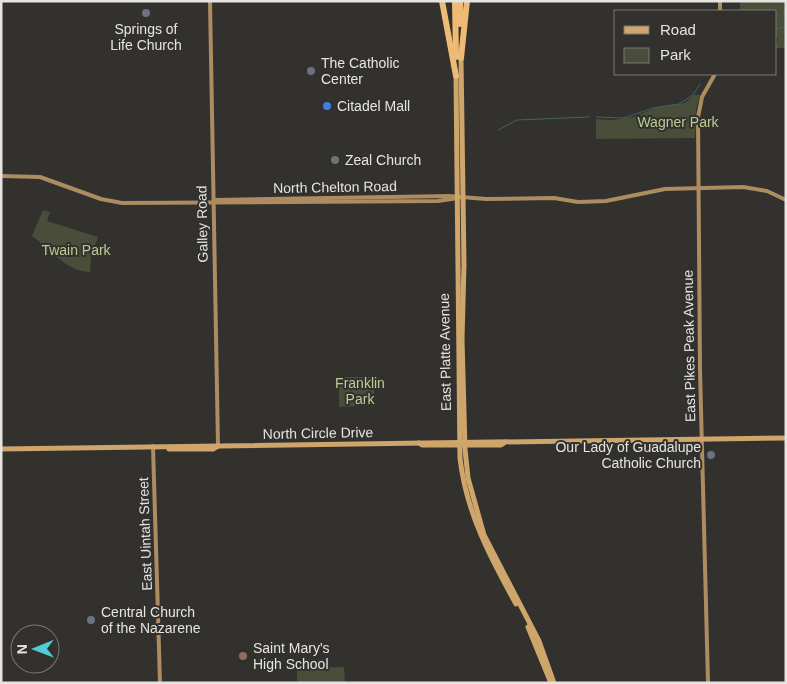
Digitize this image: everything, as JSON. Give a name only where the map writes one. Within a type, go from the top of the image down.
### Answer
[{"type":"highway","points":[[442,1],[456,76]]},
{"type":"highway","name":"East Platte Avenue","points":[[455,1],[456,76]]},
{"type":"highway","name":"East Platte Avenue","points":[[460,1],[461,58]]},
{"type":"highway","points":[[461,58],[466,1]]},
{"type":"main road","name":"Galley Road","points":[[210,1],[218,446]]},
{"type":"main road","name":"East Platte Avenue","points":[[461,58],[462,476],[478,532],[537,645],[553,683]]},
{"type":"main road","name":"East Pikes Peak Avenue","points":[[708,683],[701,439],[698,109],[703,93],[714,75]]},
{"type":"main road","name":"East Platte Avenue","points":[[456,76],[461,198]]},
{"type":"main road","name":"North Chelton Road","points":[[1,176],[40,177],[118,203],[438,201],[461,198],[554,198],[578,202],[606,201],[655,190],[699,188],[756,188],[786,200]]},
{"type":"main road","name":"North Circle Drive","points":[[1,448],[419,443],[422,445],[786,438]]},
{"type":"main road","name":"East Platte Avenue","points":[[462,443],[469,484],[481,526],[544,652],[553,683]]},
{"type":"main road","name":"East Uintah Street","points":[[153,447],[160,683]]},
{"type":"main road","points":[[537,645],[544,652]]},
{"type":"main road","points":[[543,660],[550,669]]},
{"type":"green space","points":[[740,1],[786,1],[786,48],[777,48],[777,10],[740,10]]},
{"type":"green space","name":"Wagner Park","points":[[694,95],[700,95],[696,109],[695,138],[596,139],[596,119],[612,120],[633,117],[655,108],[685,103]]},
{"type":"green space","name":"Twain Park","points":[[43,210],[50,212],[47,221],[98,237],[91,257],[90,272],[82,271],[66,264],[32,236]]},
{"type":"green space","name":"Franklin Park","points":[[339,377],[374,377],[374,405],[339,407]]},
{"type":"green space","points":[[344,667],[345,683],[297,683],[297,668]]},
{"type":"waterway","points":[[786,5],[784,12],[786,20]]},
{"type":"waterway","points":[[777,29],[786,26]]},
{"type":"waterway","points":[[597,117],[624,118],[653,108],[679,104],[693,95],[700,84]]},
{"type":"waterway","points":[[498,130],[517,120],[589,117]]},
{"type":"place","name":"Springs of Life Church","points":[[146,13]]},
{"type":"place","name":"The Catholic Center","points":[[311,71]]},
{"type":"place","name":"Citadel Mall","points":[[327,106]]},
{"type":"place","name":"Zeal Church","points":[[335,160]]},
{"type":"place","name":"Our Lady of Guadalupe Catholic Church","points":[[711,455]]},
{"type":"place","name":"Central Church of the Nazarene","points":[[91,620]]},
{"type":"place","name":"Saint Mary's High School","points":[[243,656]]}]
